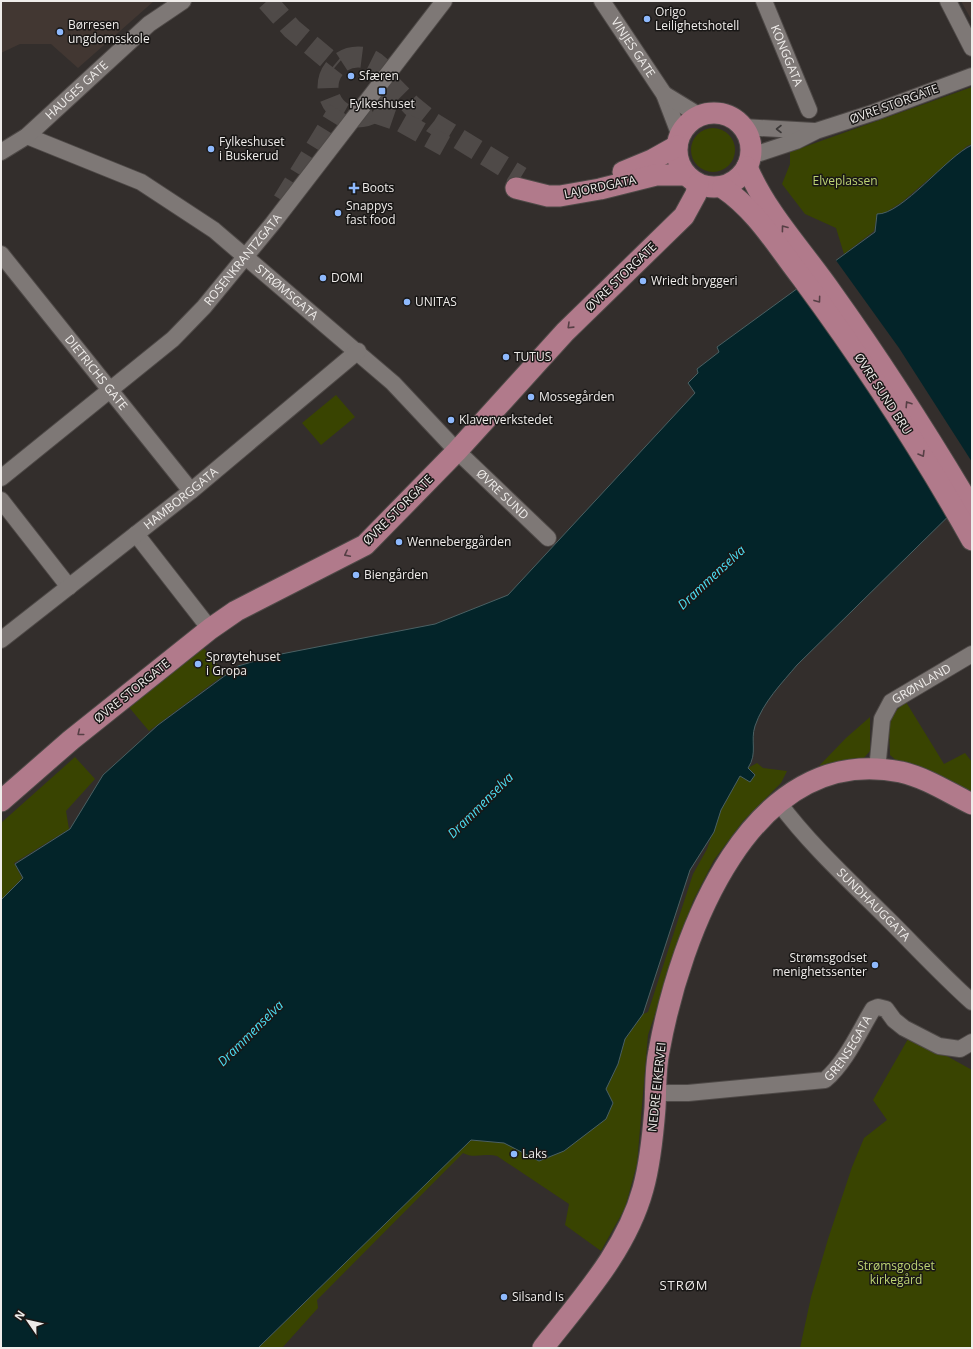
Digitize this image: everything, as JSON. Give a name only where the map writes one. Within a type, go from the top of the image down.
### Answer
[{"type":"main road","points":[[750,162],[741,177],[723,188],[713,188],[692,179],[679,162],[678,141],[691,120],[700,116],[715,113],[723,114],[730,117],[743,127],[751,144],[750,162],[764,200],[801,264]]},
{"type":"main road","name":"LAJORDGATA","points":[[678,141],[652,160],[621,173],[600,179],[556,184],[533,182],[519,183],[548,196],[560,196],[600,190],[656,175],[692,179]]},
{"type":"main road","name":"ØVRE STORGATE","points":[[1,801],[71,740],[210,629],[236,611],[365,545],[457,451],[565,332],[684,216],[696,194],[692,179]]},
{"type":"main road","points":[[723,188],[752,212],[801,264]]},
{"type":"main road","name":"ØVRE SUND BRU","points":[[801,264],[844,336],[969,524]]},
{"type":"main road","name":"NEDRE EIKERVEI","points":[[543,1348],[604,1270],[621,1244],[643,1189],[654,1117],[658,1052],[667,1012],[683,958],[696,922],[710,891],[723,868],[748,835],[779,803],[805,786],[832,775],[860,770],[877,770],[910,774],[934,784],[972,804]]},
{"type":"street","name":"HAUGES GATE","points":[[1,152],[28,136],[149,24],[183,1]]},
{"type":"street","name":"ROSENKRANTZGATA","points":[[1,478],[174,339],[204,307],[246,256],[444,1]]},
{"type":"street","name":"VINJES GATE","points":[[602,1],[664,94],[678,141]]},
{"type":"street","name":"KONGGATA","points":[[764,1],[809,110]]},
{"type":"street","points":[[948,1],[972,48]]},
{"type":"street","name":"ØVRE STORGATE","points":[[750,162],[816,131],[876,112],[972,76]]},
{"type":"street","name":"VINJES GATE","points":[[664,94],[700,116]]},
{"type":"street","name":"ØVRE STORGATE","points":[[743,127],[816,131]]},
{"type":"street","name":"STRØMSGATA","points":[[28,136],[141,182],[214,230],[358,351],[393,383],[457,451]]},
{"type":"street","name":"DIETRICHS GATE","points":[[1,254],[191,491]]},
{"type":"street","name":"HAMBORGGATA","points":[[1,640],[191,491],[358,351]]},
{"type":"street","name":"ØVRE SUND","points":[[457,451],[548,538]]},
{"type":"street","points":[[1,500],[69,587]]},
{"type":"street","points":[[136,534],[210,629]]},
{"type":"street","name":"GRØNLAND","points":[[877,770],[882,719],[891,702],[972,654]]},
{"type":"street","name":"SUNDHAUGGATA","points":[[779,803],[795,824],[848,880],[911,942],[942,976],[972,1002]]},
{"type":"street","name":"GRENSEGATA","points":[[655,1093],[688,1093],[826,1080],[840,1063],[873,1009],[878,1007],[886,1009],[894,1020],[904,1028],[939,1046],[960,1049],[972,1042]]},
{"type":"shaded area","name":"Børresen ungdomsskole","points":[[1,1],[154,1],[78,68],[51,44],[20,44],[1,53]]},
{"type":"shaded area","points":[[961,1],[972,1],[972,21]]},
{"type":"green space","name":"Elveplassen","points":[[972,87],[972,144],[967,146],[902,202],[883,214],[877,214],[874,231],[844,254],[836,228],[805,214],[782,184],[790,164],[790,152]]},
{"type":"green space","points":[[709,128],[717,128],[729,134],[735,146],[735,154],[729,166],[717,172],[709,172],[697,166],[691,154],[691,146],[697,134]]},
{"type":"green space","points":[[336,395],[355,417],[321,445],[302,423]]},
{"type":"green space","points":[[203,647],[225,674],[149,731],[128,706]]},
{"type":"green space","points":[[906,702],[944,764],[965,753],[972,762],[972,793],[898,762],[890,755],[889,731],[891,719],[899,708]]},
{"type":"green space","points":[[870,717],[870,751],[863,759],[819,766],[846,738]]},
{"type":"green space","points":[[75,757],[95,779],[66,811],[69,829],[14,863],[22,878],[1,900],[1,823]]},
{"type":"green space","points":[[757,763],[763,768],[787,771],[781,783],[743,821],[714,860],[693,901],[648,1035],[637,1164],[625,1208],[601,1251],[565,1225],[569,1204],[497,1156],[471,1156],[463,1153],[317,1300],[318,1308],[282,1348],[258,1348],[471,1140],[504,1143],[539,1161],[613,1103],[606,1089],[618,1064],[625,1039],[643,1014],[648,1012],[693,874],[707,849],[721,810],[740,775],[755,774],[748,768]]},
{"type":"green space","name":"Strømsgodset kirkegård","points":[[908,1039],[945,1055],[972,1070],[972,1348],[800,1348],[811,1297],[828,1239],[852,1167],[864,1138],[887,1120],[873,1100]]},
{"type":"water","name":"Drammenselva","points":[[972,145],[972,493],[797,665],[773,693],[758,717],[753,737],[753,757],[748,768],[755,775],[750,782],[740,776],[721,810],[714,832],[690,870],[643,1014],[625,1039],[618,1064],[606,1089],[613,1103],[606,1119],[564,1151],[539,1161],[504,1143],[471,1140],[258,1348],[1,1348],[1,900],[23,878],[15,864],[70,829],[103,775],[158,725],[238,666],[276,655],[435,624],[508,595],[695,393],[688,383],[698,373],[697,369],[719,352],[717,347],[875,232],[877,214],[887,212],[899,205],[962,151]]},
{"type":"pier","points":[[835,259],[899,348],[972,462],[972,496],[891,418],[799,286]]},
{"type":"tunnel","points":[[267,1],[292,29],[336,66]]},
{"type":"tunnel","points":[[358,57],[374,62],[379,66],[383,71],[388,87],[383,103],[379,108],[374,112],[358,117],[342,112],[337,108],[333,103],[328,87],[333,71],[337,66],[342,62],[358,57]]},
{"type":"tunnel","points":[[387,81],[412,106],[433,123],[521,177]]},
{"type":"tunnel","points":[[283,201],[339,110]]},
{"type":"tunnel","points":[[373,112],[402,122],[445,146]]},
{"type":"place","name":"Origo Leilighetshotell","points":[[647,19]]},
{"type":"place","name":"Børresen ungdomsskole","points":[[60,32]]},
{"type":"place","name":"Sfæren","points":[[351,76]]},
{"type":"place","name":"Fylkeshuset","points":[[382,91]]},
{"type":"place","name":"Fylkeshuset i Buskerud","points":[[211,149]]},
{"type":"place","name":"Boots","points":[[354,188]]},
{"type":"place","name":"Snappys fast food","points":[[338,213]]},
{"type":"place","name":"DOMI","points":[[323,278]]},
{"type":"place","name":"Wriedt bryggeri","points":[[643,281]]},
{"type":"place","name":"UNITAS","points":[[407,302]]},
{"type":"place","name":"TUTUS","points":[[506,357]]},
{"type":"place","name":"Mossegården","points":[[531,397]]},
{"type":"place","name":"Klaververkstedet","points":[[451,420]]},
{"type":"place","name":"Wenneberggården","points":[[399,542]]},
{"type":"place","name":"Biengården","points":[[356,575]]},
{"type":"place","name":"Sprøytehuset i Gropa","points":[[198,664]]},
{"type":"place","name":"Strømsgodset menighetssenter","points":[[875,965]]},
{"type":"place","name":"Laks","points":[[514,1154]]},
{"type":"place","name":"Silsand Is","points":[[504,1297]]},
{"type":"district","name":"STRØM","points":[[684,1285]]}]
